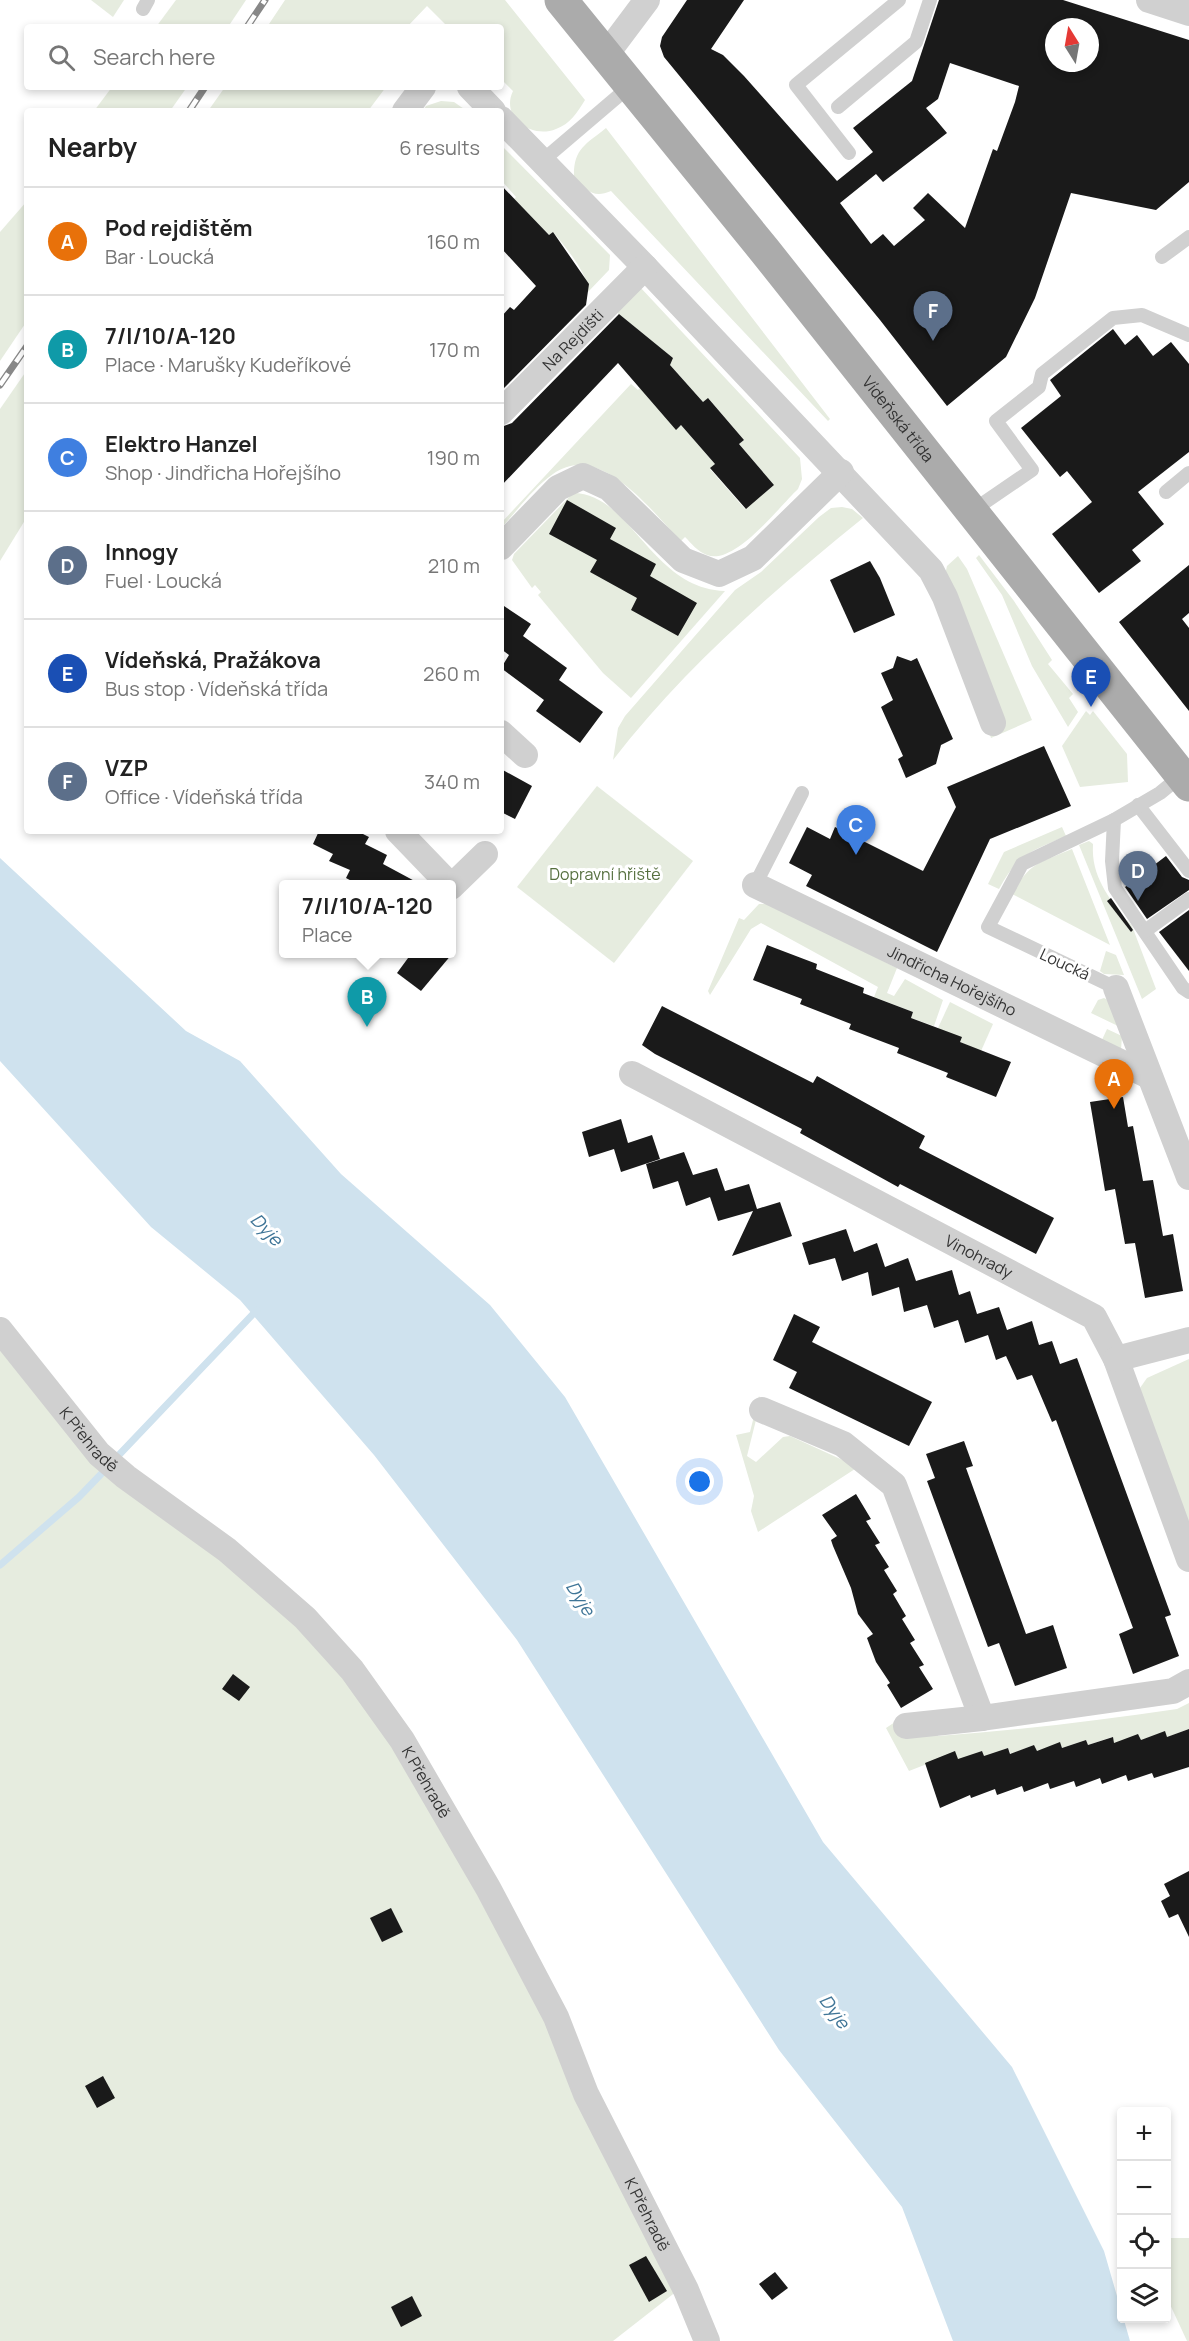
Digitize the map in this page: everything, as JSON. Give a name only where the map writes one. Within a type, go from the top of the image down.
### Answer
[{"type":"main road","name":"Vídeňská třída","points":[[561,0],[765,251],[1185,780]]},
{"type":"street","points":[[605,56],[647,0]]},
{"type":"street","points":[[1149,0],[1189,13]]},
{"type":"street","points":[[407,108],[421,90]]},
{"type":"street","points":[[473,90],[490,108]]},
{"type":"street","points":[[504,122],[915,552],[938,583],[993,723]]},
{"type":"street","name":"Na Rejdišti","points":[[504,409],[645,267]]},
{"type":"street","points":[[504,544],[558,488],[583,476],[609,488],[683,560],[719,574],[753,558],[841,472]]},
{"type":"street","points":[[504,736],[525,755]]},
{"type":"street","points":[[401,834],[445,880]]},
{"type":"street","points":[[456,888],[485,854]]},
{"type":"street","name":"Jindřicha Hořejšího","points":[[755,885],[1149,1076]]},
{"type":"street","name":"Loucká","points":[[1116,988],[1189,1177]]},
{"type":"street","name":"Vinohrady","points":[[632,1074],[1095,1317],[1116,1359],[1189,1559]]},
{"type":"street","name":"K Přehradě","points":[[0,1330],[99,1454],[126,1477],[227,1550],[305,1618],[352,1670],[402,1740],[488,1888],[556,2017],[586,2094],[686,2290],[707,2341]]},
{"type":"street","points":[[1116,1359],[1189,1340]]},
{"type":"street","points":[[762,1410],[843,1443],[894,1485],[982,1719]]},
{"type":"street","points":[[906,1726],[982,1719],[1173,1691],[1189,1682]]},
{"type":"lane","points":[[849,153],[796,85],[899,0]]},
{"type":"lane","points":[[838,107],[916,42],[930,0]]},
{"type":"lane","points":[[542,161],[630,86]]},
{"type":"lane","points":[[1162,257],[1189,237]]},
{"type":"lane","points":[[970,512],[1032,471],[996,421],[1039,387],[1042,374],[1113,318],[1143,315],[1189,335]]},
{"type":"lane","points":[[1166,492],[1189,473]]},
{"type":"lane","name":"Loucká","points":[[1116,988],[988,927],[1022,864],[1114,820],[1185,780]]},
{"type":"lane","points":[[755,885],[802,793]]},
{"type":"lane","points":[[1138,805],[1189,871]]},
{"type":"lane","points":[[1114,820],[1112,861],[1115,888],[1183,988],[1189,992]]},
{"type":"lane","points":[[1145,932],[1189,899]]},
{"type":"green space","points":[[91,0],[124,0],[113,17]]},
{"type":"green space","points":[[176,0],[246,0],[230,24],[158,24]]},
{"type":"green space","points":[[285,0],[505,0],[585,100],[573,118],[556,129],[537,131],[521,124],[511,110],[510,101],[513,91],[504,82],[504,24],[445,24],[427,6],[410,24],[269,24]]},
{"type":"green space","points":[[110,90],[185,90],[172,108],[96,108]]},
{"type":"green space","points":[[223,90],[384,90],[370,108],[210,108]]},
{"type":"green space","points":[[441,101],[454,102],[463,108],[425,108]]},
{"type":"green space","points":[[606,128],[830,419],[828,421],[611,191],[595,194],[574,178],[578,154],[586,144]]},
{"type":"green space","points":[[504,148],[610,255],[609,270],[588,292],[588,285],[581,269],[563,245],[553,232],[549,235],[514,199],[516,197],[504,183]]},
{"type":"green space","points":[[24,204],[24,325],[0,361],[0,232]]},
{"type":"green space","points":[[640,287],[800,458],[802,479],[798,489],[756,533],[730,552],[718,556],[707,555],[685,537],[681,541],[640,498],[623,484],[606,472],[589,466],[571,466],[553,474],[532,493],[504,525],[504,520],[631,384],[638,390],[640,388],[676,429],[681,425],[715,464],[710,469],[745,509],[774,485],[739,444],[744,440],[709,399],[703,402],[668,363],[673,358],[615,311]]},
{"type":"green space","points":[[24,374],[24,522],[0,561],[0,409]]},
{"type":"green space","points":[[573,493],[593,497],[611,508],[678,575],[700,586],[725,591],[631,698],[603,673],[538,595],[541,592],[535,585],[532,588],[512,560],[514,554]]},
{"type":"green space","points":[[831,508],[852,509],[863,518],[763,602],[700,662],[640,726],[613,760],[618,728],[625,716],[735,590],[761,572],[819,517]]},
{"type":"green space","points":[[979,555],[1014,601],[1052,660],[1048,664],[1073,694],[1069,698],[1078,712],[1068,727],[1032,666],[1002,595],[976,558]]},
{"type":"green space","points":[[958,556],[967,569],[1032,720],[991,738],[945,575],[947,566]]},
{"type":"green space","points":[[1086,711],[1090,715],[1093,711],[1127,754],[1128,782],[1080,787],[1062,746]]},
{"type":"green space","name":"Dopravní hřiště","points":[[597,786],[693,861],[614,963],[517,887]]},
{"type":"green space","points":[[1062,827],[1066,836],[1026,855],[1013,868],[999,889],[988,884],[1004,852]]},
{"type":"green space","points":[[1089,841],[1093,844],[1093,856],[1098,876],[1124,922],[1127,920],[1132,926],[1156,989],[1142,999],[1079,845]]},
{"type":"green space","points":[[1072,849],[1110,945],[1012,894],[1030,869]]},
{"type":"green space","points":[[759,904],[770,904],[897,968],[887,993],[894,996],[905,979],[943,1000],[934,1026],[911,1018],[913,1012],[874,997],[878,987],[761,923],[751,929],[710,995],[708,991],[739,918],[744,920]]},
{"type":"green space","points":[[1106,951],[1116,955],[1124,975],[1104,974],[1100,971]]},
{"type":"green space","points":[[1104,998],[1108,1000],[1118,1026],[1091,1013],[1098,1000]]},
{"type":"green space","points":[[950,1002],[993,1024],[981,1051],[960,1042],[938,1028]]},
{"type":"green space","points":[[1107,1029],[1122,1036],[1121,1050],[1101,1042]]},
{"type":"green space","points":[[0,1350],[253,1582],[328,1658],[407,1765],[565,2056],[677,2291],[613,2341],[0,2341]]},
{"type":"green space","points":[[1189,1359],[1189,1540],[1140,1388],[1147,1378]]},
{"type":"green space","points":[[759,1396],[761,1400],[747,1456],[756,1462],[783,1437],[790,1436],[858,1467],[758,1532],[751,1511],[754,1496],[736,1435],[750,1432]]},
{"type":"green space","points":[[1189,1703],[1189,1729],[1165,1738],[1164,1732],[1139,1741],[1113,1743],[1112,1737],[1088,1745],[1086,1740],[1062,1748],[1060,1743],[1037,1752],[1034,1745],[1011,1754],[1008,1748],[983,1757],[982,1751],[958,1760],[955,1753],[909,1771],[886,1728],[904,1716],[937,1732],[938,1736],[968,1734],[1177,1709]]},
{"type":"green space","points":[[1171,2238],[1189,2238],[1189,2341],[1171,2307]]},
{"type":"water","name":"Dyje","points":[[0,858],[186,1031],[240,1061],[341,1174],[490,1305],[565,1397],[823,1842],[1012,2067],[1104,2251],[1117,2296],[1117,2323],[1125,2323],[1130,2341],[953,2341],[902,2207],[779,2050],[517,1640],[374,1455],[240,1300],[151,1227],[0,1061]]},
{"type":"building","points":[[687,0],[744,0],[711,49],[723,55],[744,76],[837,181],[873,152],[853,128],[912,81],[939,0],[1063,0],[1189,40],[1189,182],[1156,210],[1071,193],[1035,298],[1006,357],[947,406],[880,320],[664,57],[660,46],[662,37]],"holes":[[[950,63],[1019,86],[997,151],[993,149],[965,228],[928,193],[913,208],[925,220],[894,246],[883,234],[871,244],[840,203],[876,174],[883,182],[947,133],[926,108],[938,99]]]},
{"type":"building","points":[[504,188],[549,235],[553,232],[589,284],[586,305],[504,388],[504,314],[510,307],[514,310],[536,286],[504,251]]},
{"type":"building","points":[[619,314],[673,358],[670,365],[703,402],[708,398],[744,440],[739,444],[774,485],[746,509],[710,468],[715,464],[681,425],[676,430],[618,363],[504,483],[504,426],[512,423]]},
{"type":"building","points":[[1113,329],[1125,345],[1137,335],[1153,356],[1171,342],[1189,364],[1189,452],[1138,492],[1164,524],[1132,550],[1141,561],[1099,593],[1052,534],[1092,502],[1067,471],[1060,477],[1021,428],[1061,396],[1050,380]]},
{"type":"building","points":[[567,500],[616,528],[610,539],[656,564],[650,576],[697,603],[678,636],[631,610],[637,598],[590,572],[597,560],[549,534]]},
{"type":"building","points":[[870,561],[880,578],[895,615],[854,633],[830,580]]},
{"type":"building","points":[[1189,565],[1189,613],[1182,619],[1189,628],[1189,711],[1119,622]]},
{"type":"building","points":[[504,606],[531,624],[523,636],[567,668],[559,680],[603,712],[580,743],[536,711],[544,700],[504,670],[504,663],[509,655],[504,651]]},
{"type":"building","points":[[897,656],[911,661],[917,658],[953,739],[941,745],[936,764],[906,778],[898,759],[903,756],[881,707],[893,700],[881,673],[893,668]]},
{"type":"building","points":[[1044,746],[1071,806],[990,839],[937,952],[806,886],[812,875],[789,863],[807,827],[830,839],[835,827],[923,871],[956,807],[947,787]]},
{"type":"building","points":[[504,771],[532,786],[515,819],[504,814]]},
{"type":"building","points":[[318,834],[363,834],[369,837],[365,844],[387,855],[383,864],[413,880],[350,880],[346,878],[350,870],[329,861],[333,854],[313,844]]},
{"type":"building","points":[[1166,856],[1182,877],[1189,880],[1189,890],[1147,919],[1125,887]]},
{"type":"building","points":[[1111,898],[1133,930],[1131,932],[1107,901]]},
{"type":"building","points":[[1189,910],[1189,971],[1159,932]]},
{"type":"building","points":[[767,945],[817,964],[816,969],[864,988],[863,993],[913,1012],[911,1018],[962,1037],[960,1042],[1011,1062],[996,1097],[946,1077],[948,1073],[897,1053],[899,1048],[849,1029],[851,1024],[800,1004],[802,999],[753,980]]},
{"type":"building","points":[[408,958],[449,958],[421,991],[397,973]]},
{"type":"building","points":[[662,1006],[813,1083],[817,1076],[925,1136],[919,1148],[1054,1218],[1036,1254],[900,1184],[898,1187],[800,1133],[802,1129],[655,1054],[642,1045]]},
{"type":"building","points":[[1123,1097],[1128,1127],[1133,1126],[1143,1181],[1153,1180],[1163,1236],[1173,1234],[1183,1291],[1145,1298],[1135,1243],[1125,1244],[1115,1189],[1105,1191],[1090,1102]]},
{"type":"building","points":[[621,1119],[628,1143],[652,1135],[660,1159],[621,1172],[614,1149],[589,1157],[582,1132]]},
{"type":"building","points":[[684,1152],[693,1175],[717,1168],[725,1191],[749,1184],[757,1209],[780,1202],[792,1236],[732,1256],[753,1211],[718,1221],[710,1197],[686,1206],[678,1181],[653,1189],[646,1164]]},
{"type":"building","points":[[846,1229],[854,1252],[877,1243],[885,1267],[908,1258],[916,1281],[952,1270],[959,1295],[970,1291],[977,1314],[999,1307],[1007,1330],[1032,1321],[1039,1345],[1052,1341],[1060,1364],[1077,1358],[1171,1615],[1165,1617],[1179,1656],[1133,1674],[1119,1634],[1133,1628],[1056,1420],[1052,1422],[1032,1375],[1017,1380],[1006,1356],[996,1360],[988,1335],[965,1343],[958,1320],[934,1328],[927,1305],[904,1312],[899,1287],[872,1296],[868,1272],[842,1281],[835,1258],[809,1265],[802,1243]]},
{"type":"building","points":[[794,1314],[820,1327],[812,1342],[932,1402],[909,1446],[789,1388],[797,1372],[773,1360]]},
{"type":"building","points":[[964,1441],[973,1466],[966,1468],[1026,1634],[1053,1625],[1067,1668],[1015,1686],[999,1643],[988,1647],[927,1481],[935,1478],[926,1454]]},
{"type":"building","points":[[856,1494],[871,1519],[866,1521],[880,1543],[875,1545],[889,1567],[884,1570],[897,1591],[893,1594],[906,1616],[902,1619],[915,1640],[910,1643],[924,1665],[919,1667],[933,1689],[901,1708],[887,1685],[890,1683],[876,1662],[867,1638],[873,1634],[858,1614],[851,1588],[831,1540],[837,1536],[822,1515]]},
{"type":"building","points":[[233,1674],[250,1687],[239,1701],[222,1689]]},
{"type":"building","points":[[1189,1729],[1189,1767],[1154,1778],[1152,1773],[1128,1781],[1126,1775],[1102,1784],[1100,1778],[1076,1787],[1074,1781],[1050,1789],[1048,1783],[1024,1792],[1022,1786],[997,1795],[995,1789],[971,1798],[970,1795],[940,1808],[925,1763],[955,1751],[958,1759],[982,1751],[984,1756],[1008,1748],[1010,1754],[1034,1745],[1037,1751],[1060,1742],[1062,1748],[1086,1740],[1088,1745],[1113,1737],[1114,1743],[1138,1734],[1141,1740],[1165,1731],[1167,1737]]},
{"type":"building","points":[[1189,1871],[1189,1937],[1178,1914],[1169,1918],[1161,1901],[1170,1896],[1164,1884]]},
{"type":"building","points":[[391,1908],[403,1932],[382,1942],[370,1918]]},
{"type":"building","points":[[103,2076],[115,2098],[97,2108],[85,2086]]},
{"type":"building","points":[[646,2256],[667,2291],[649,2302],[629,2265]]},
{"type":"building","points":[[775,2272],[788,2288],[772,2300],[759,2284]]},
{"type":"building","points":[[412,2296],[422,2316],[401,2327],[391,2307]]},
{"type":"waterway","points":[[116,1458],[257,1310]]},
{"type":"waterway","points":[[0,1565],[79,1497],[105,1470]]},
{"type":"railway","points":[[249,24],[265,0]]},
{"type":"railway","points":[[191,108],[203,90]]},
{"type":"railway","points":[[0,385],[24,350]]},
{"type":"place","name":"VZP","points":[[933,341]]},
{"type":"place","name":"Vídeňská, Pražákova","points":[[1091,707]]},
{"type":"place","name":"Elektro Hanzel","points":[[856,855]]},
{"type":"place","name":"Innogy","points":[[1138,901]]},
{"type":"place","name":"7/I/10/A-120","points":[[367,1027]]},
{"type":"place","name":"Pod rejdištěm","points":[[1114,1109]]}]
